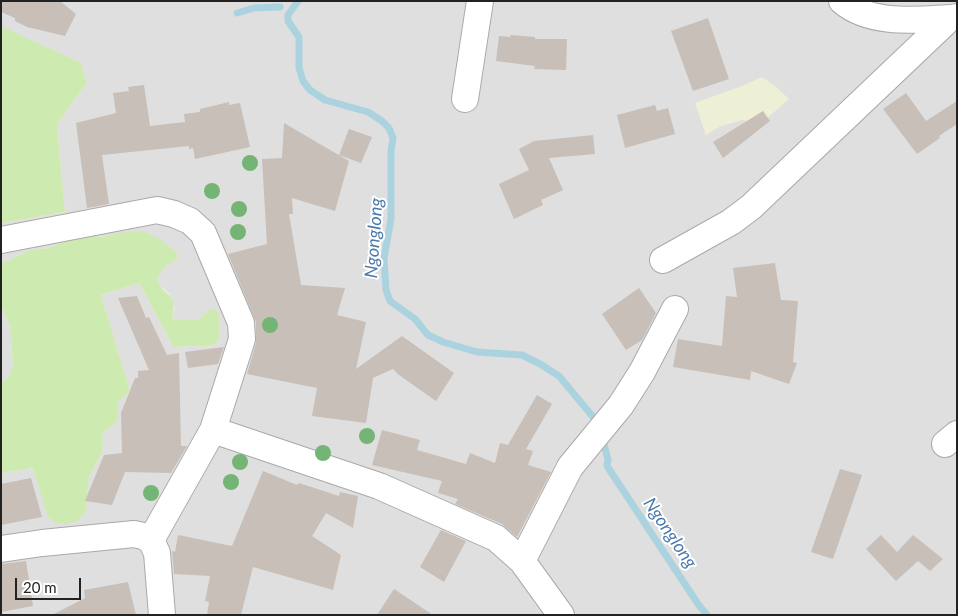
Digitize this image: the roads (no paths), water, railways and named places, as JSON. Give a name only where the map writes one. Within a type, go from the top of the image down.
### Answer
[{"type":"street","points":[[465,99],[480,1]]},
{"type":"street","points":[[842,1],[852,10],[901,11],[954,18]]},
{"type":"street","points":[[663,260],[731,222],[751,207],[954,18]]},
{"type":"street","points":[[1,240],[157,210],[174,214],[190,222],[203,233],[241,323],[242,340],[213,430],[151,540]]},
{"type":"street","points":[[522,561],[570,467],[621,405],[642,372],[675,309]]},
{"type":"street","points":[[213,430],[379,486],[496,538],[522,561],[561,615]]},
{"type":"street","points":[[1,549],[134,534],[143,536],[151,540],[157,553],[162,615]]},
{"type":"waterway","name":"Ngonglong","points":[[298,1],[288,15],[288,21],[299,37],[299,68],[303,81],[310,90],[325,100],[368,112],[389,128],[393,138],[391,151],[391,219],[384,258],[386,290],[390,301],[415,319],[428,335],[443,342],[477,352],[522,355],[540,364],[559,376],[599,424]]},
{"type":"waterway","points":[[237,13],[254,8],[280,7]]},
{"type":"waterway","name":"Ngonglong","points":[[602,436],[608,460],[607,466],[707,615]]}]
